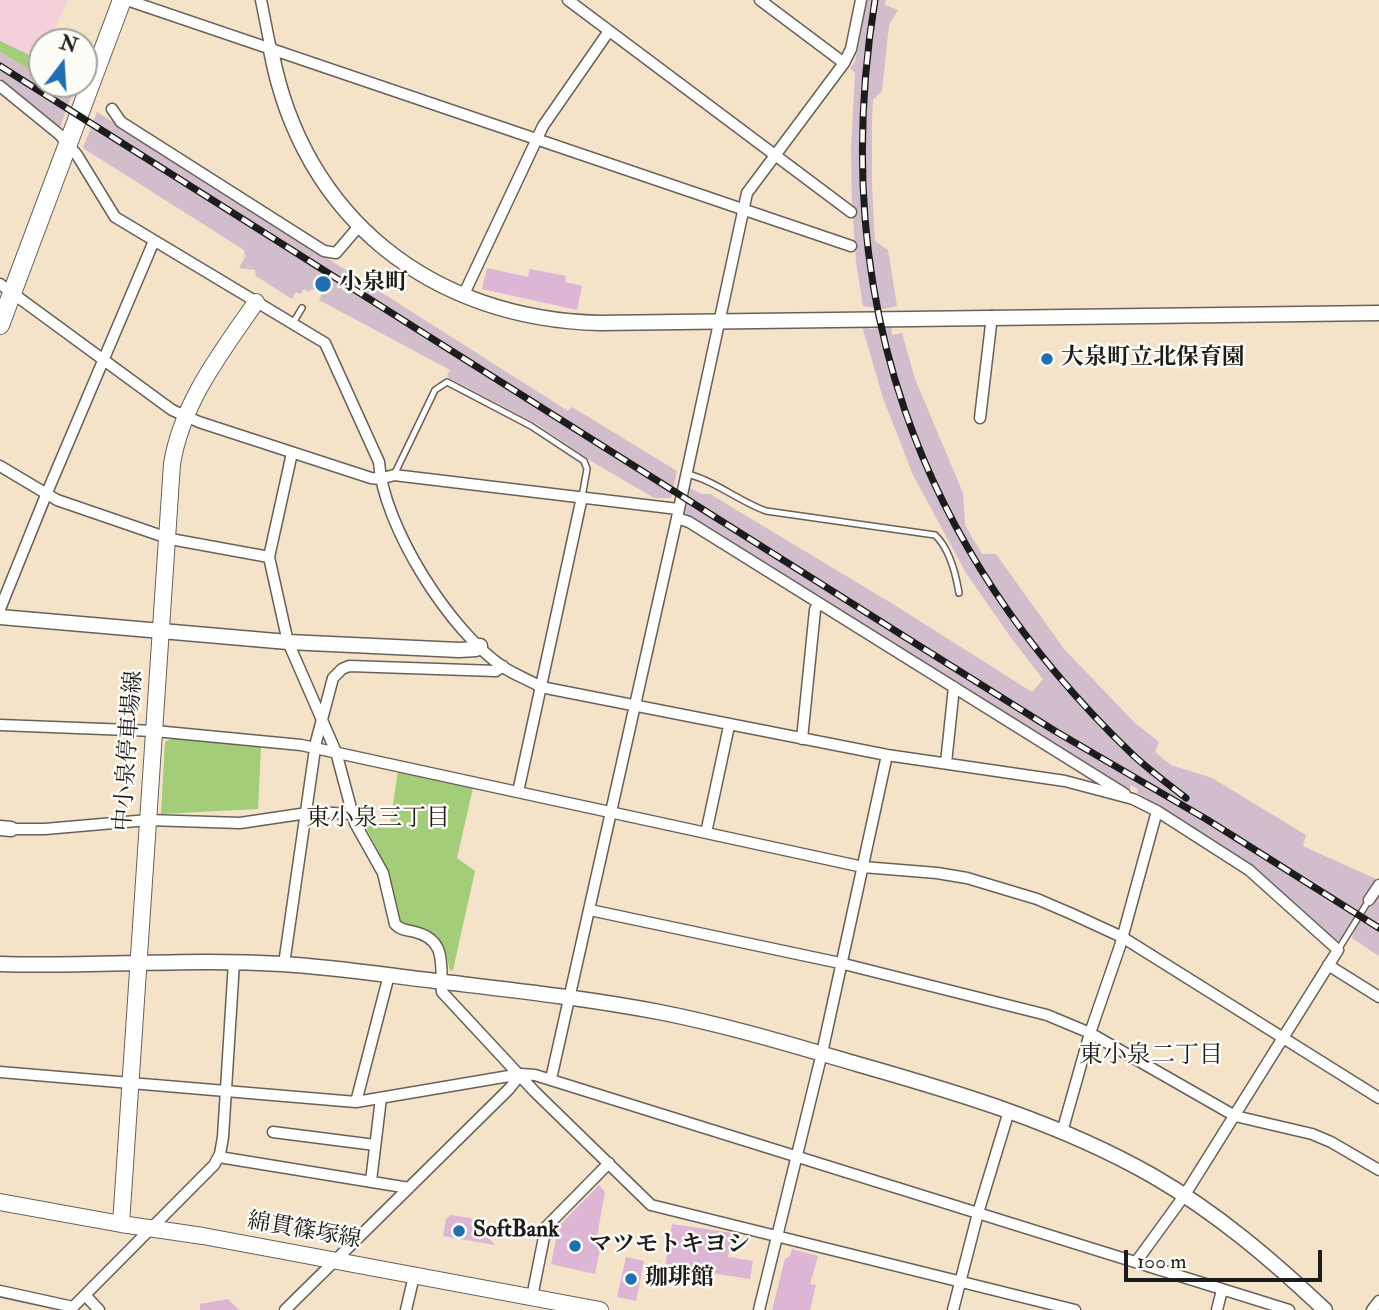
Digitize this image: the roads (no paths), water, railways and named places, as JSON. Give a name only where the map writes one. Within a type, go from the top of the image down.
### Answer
[{"type":"main road","points":[[0,324],[6,288],[69,145],[125,0]]},
{"type":"main road","name":"中小泉停車場線","points":[[121,1224],[172,464],[184,416],[201,384],[256,302]]},
{"type":"main road","name":"綿貫篠塚線","points":[[0,1202],[600,1310]]},
{"type":"street","points":[[125,0],[851,246]]},
{"type":"street","points":[[261,0],[282,97],[296,134],[314,168],[341,206],[388,250],[411,267],[463,296],[507,312],[554,321],[600,323],[1379,313]]},
{"type":"street","points":[[568,0],[851,212]]},
{"type":"street","points":[[583,11],[592,0]]},
{"type":"street","points":[[760,0],[844,64]]},
{"type":"street","points":[[551,1079],[687,474],[747,193],[844,64],[851,49],[861,0]]},
{"type":"street","points":[[463,296],[543,126],[609,31]]},
{"type":"street","points":[[3,94],[47,123],[69,145],[111,213],[327,345],[379,462],[380,479],[410,555],[442,603],[480,646],[503,666],[541,687],[887,755],[1065,781],[1133,799]]},
{"type":"street","points":[[113,109],[121,122],[324,251],[336,253],[360,225]]},
{"type":"street","points":[[0,609],[154,241]]},
{"type":"street","points":[[6,288],[184,416],[292,453],[380,479],[394,475],[582,497],[678,513],[1249,870],[1338,950],[1184,1196],[1136,1262]]},
{"type":"street","points":[[980,418],[992,316]]},
{"type":"street","points":[[292,453],[269,556],[288,642],[336,752],[352,814],[383,873],[395,924],[401,929],[425,935],[436,945],[442,962],[442,992],[534,1091],[651,1205],[1075,1310]]},
{"type":"street","points":[[0,466],[46,495],[167,537],[269,556]]},
{"type":"street","points":[[517,792],[582,497]]},
{"type":"street","points":[[802,739],[815,610],[818,603]]},
{"type":"street","points":[[0,617],[288,642],[459,650],[476,649],[480,646]]},
{"type":"street","points":[[421,648],[422,669]]},
{"type":"street","points":[[284,964],[316,748],[334,678],[349,666],[496,671],[503,666]]},
{"type":"street","points":[[946,763],[954,687]]},
{"type":"street","points":[[0,725],[155,731],[316,748],[863,867],[937,873],[988,884],[1037,899],[1122,937],[1379,1098]]},
{"type":"street","points":[[706,833],[729,726]]},
{"type":"street","points":[[759,1310],[822,1054],[887,755]]},
{"type":"street","points":[[1062,1132],[1090,1033],[1122,937],[1157,811]]},
{"type":"street","points":[[6,829],[45,829],[148,820],[240,824],[306,813],[352,814]]},
{"type":"street","points":[[1370,901],[1379,885]]},
{"type":"street","points":[[590,910],[840,963],[1046,1015],[1090,1033],[1235,1116],[1312,1134],[1379,1170]]},
{"type":"street","points":[[0,1290],[72,1308],[214,1165],[219,1157],[223,1136],[234,962]]},
{"type":"street","points":[[0,964],[234,962],[284,964],[389,975],[571,998],[661,1013],[822,1054],[934,1085],[1009,1111],[1062,1132],[1155,1177],[1221,1221],[1274,1262],[1325,1310]]},
{"type":"street","points":[[1328,965],[1379,997]]},
{"type":"street","points":[[356,1102],[389,975]]},
{"type":"street","points":[[0,1072],[129,1085],[356,1102],[521,1074],[535,1075],[1289,1310]]},
{"type":"street","points":[[285,1310],[521,1074]]},
{"type":"street","points":[[370,1181],[381,1098]]},
{"type":"street","points":[[953,1310],[978,1213],[1009,1111]]},
{"type":"street","points":[[273,1132],[375,1145]]},
{"type":"street","points":[[219,1157],[409,1188]]},
{"type":"street","points":[[532,1297],[545,1227],[609,1163]]},
{"type":"street","points":[[407,1310],[414,1276]]},
{"type":"street","points":[[1217,1310],[1222,1290]]},
{"type":"street","points":[[85,1296],[99,1310]]},
{"type":"street","points":[[1372,1310],[1379,1301]]},
{"type":"lane","points":[[292,324],[302,308]]},
{"type":"lane","points":[[394,475],[435,390],[447,382],[531,426],[584,461],[587,469],[582,497]]},
{"type":"lane","points":[[687,474],[709,480],[749,505],[766,512],[935,535],[942,541],[958,593]]},
{"type":"lane","points":[[1338,950],[1370,901]]},
{"type":"railway","points":[[875,0],[863,109],[865,213],[879,314],[905,410],[944,503],[994,591],[1057,675],[1132,754],[1186,798]]},
{"type":"railway","points":[[0,66],[1055,731],[1206,819],[1379,928]]},
{"type":"place","name":"小泉町","points":[[323,284]]},
{"type":"place","name":"大泉町立北保育園","points":[[1047,359]]},
{"type":"place","name":"SoftBank","points":[[459,1231]]},
{"type":"place","name":"マツモトキヨシ","points":[[575,1246]]},
{"type":"place","name":"珈琲館","points":[[631,1279]]},
{"type":"district","name":"東小泉三丁目","points":[[378,820]]},
{"type":"district","name":"東小泉二丁目","points":[[1151,1057]]}]
